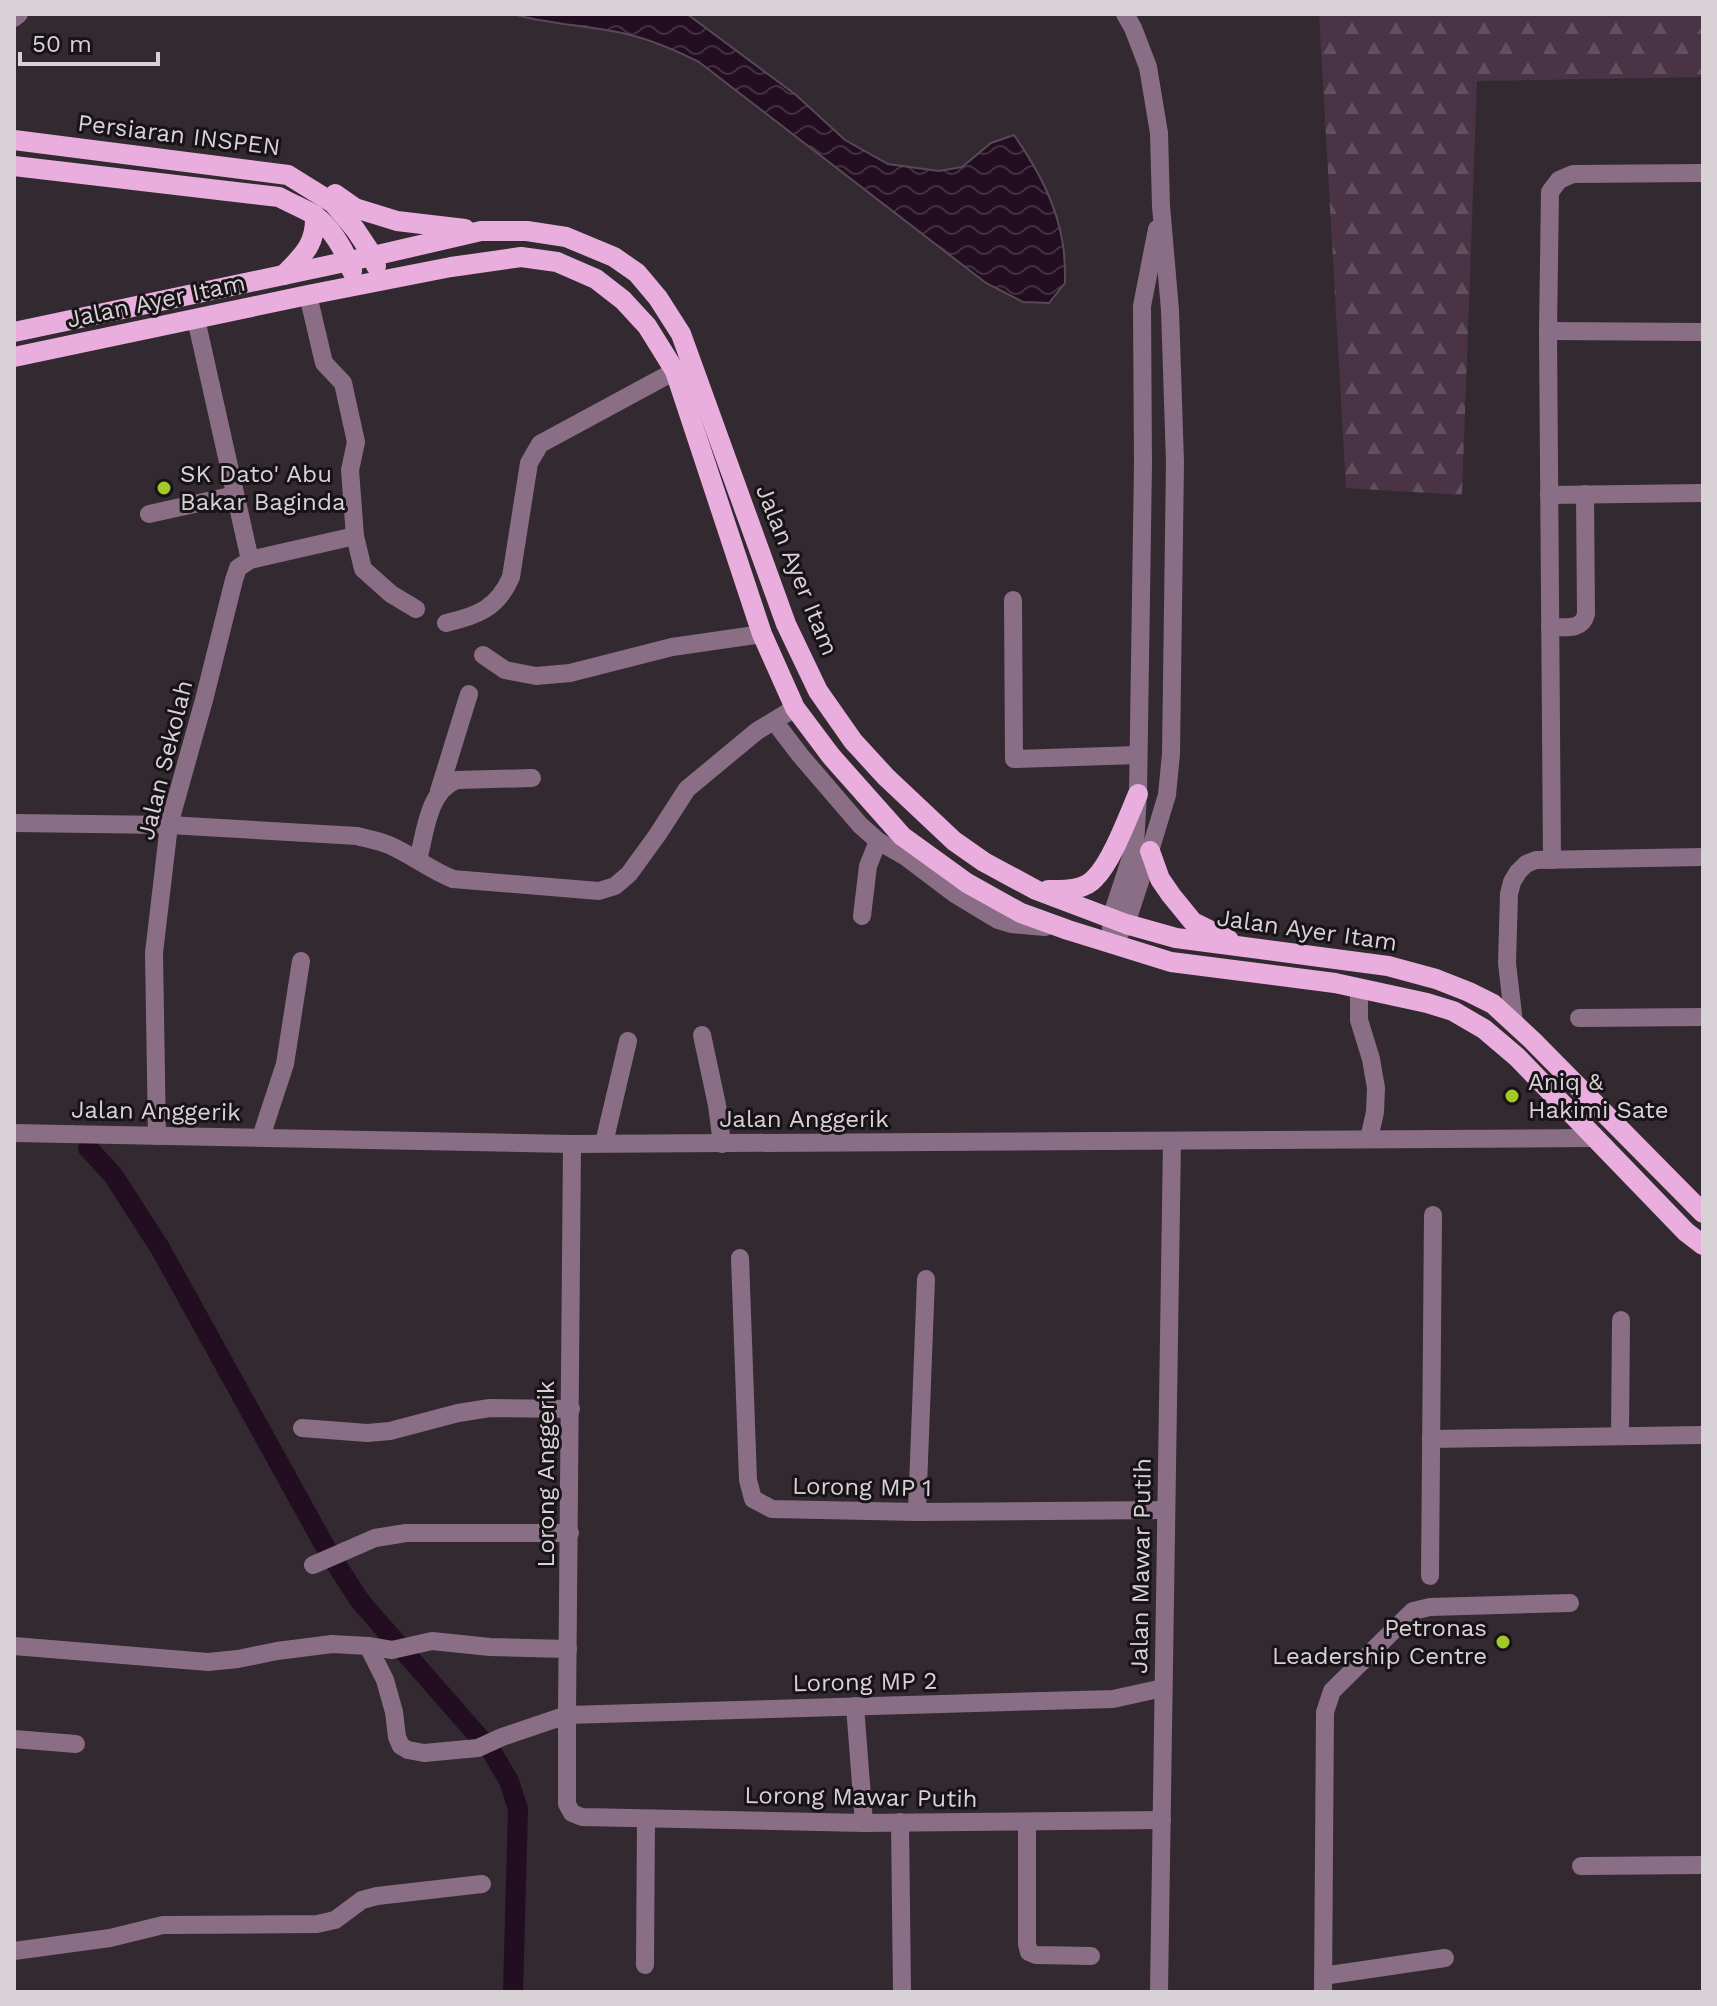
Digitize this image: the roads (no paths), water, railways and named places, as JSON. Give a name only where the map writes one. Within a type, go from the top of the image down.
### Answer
[{"type":"main road","name":"Persiaran INSPEN","points":[[14,140],[288,175],[333,203],[373,256],[381,282]]},
{"type":"main road","name":"Persiaran INSPEN","points":[[14,166],[279,197],[315,215],[334,235],[349,261],[357,286]]},
{"type":"main road","points":[[288,175],[320,183],[355,208],[369,213],[397,221],[481,231]]},
{"type":"main road","points":[[284,275],[306,252],[315,232],[315,215]]},
{"type":"main road","name":"Jalan Ayer Itam","points":[[14,332],[481,231],[527,231],[566,237],[614,257],[637,273],[658,298],[681,334],[786,624],[818,691],[853,741],[954,841],[984,862],[1036,890],[1119,921],[1176,938],[1388,966],[1469,992],[1493,1004],[1514,1023],[1703,1213]]},
{"type":"main road","name":"Jalan Ayer Itam","points":[[14,357],[308,295],[451,267],[521,257],[557,262],[596,279],[623,300],[647,326],[675,371],[762,634],[795,708],[831,756],[902,836],[967,883],[1021,913],[1112,944],[1171,962],[1359,988],[1453,1011],[1484,1029],[1517,1057],[1686,1232],[1703,1245]]},
{"type":"main road","points":[[1036,890],[1071,890],[1094,880],[1112,852],[1138,794]]},
{"type":"main road","points":[[1150,851],[1160,879],[1193,922],[1243,947]]},
{"type":"street","points":[[14,18],[19,14]]},
{"type":"street","points":[[1119,921],[1150,851],[1167,795],[1171,754],[1175,462],[1159,133],[1148,67],[1125,14]]},
{"type":"street","points":[[1552,860],[1548,331],[1550,192],[1559,180],[1573,174],[1703,173]]},
{"type":"street","points":[[1112,944],[1135,845],[1143,464],[1142,306],[1161,206]]},
{"type":"street","points":[[308,295],[324,363],[343,383],[356,442],[350,470],[355,536],[363,569],[391,594],[416,609]]},
{"type":"street","points":[[196,319],[250,560],[355,536]]},
{"type":"street","points":[[1548,331],[1703,332]]},
{"type":"street","points":[[446,623],[473,617],[492,605],[505,591],[511,577],[529,463],[540,444],[675,371]]},
{"type":"street","points":[[1143,464],[1175,462]]},
{"type":"street","points":[[1549,495],[1703,493]]},
{"type":"street","points":[[1550,627],[1578,627],[1584,622],[1585,494]]},
{"type":"street","points":[[149,514],[235,495]]},
{"type":"street","name":"Jalan Sekolah","points":[[157,1136],[154,953],[169,825],[234,580],[238,568],[250,560]]},
{"type":"street","points":[[1013,600],[1014,759],[1138,755]]},
{"type":"street","points":[[483,655],[505,670],[536,676],[570,673],[672,647],[762,634]]},
{"type":"street","points":[[418,860],[469,694]]},
{"type":"street","points":[[14,823],[169,825],[357,836],[387,844],[453,879],[599,891],[615,886],[629,874],[687,789],[757,731],[795,708]]},
{"type":"street","points":[[774,721],[860,825],[878,841],[998,920],[1068,930]]},
{"type":"street","points":[[438,794],[448,783],[457,780],[532,778]]},
{"type":"street","points":[[862,916],[868,866],[878,841]]},
{"type":"street","points":[[1514,1023],[1507,963],[1509,894],[1512,882],[1526,864],[1536,860],[1703,857]]},
{"type":"street","points":[[261,1137],[285,1064],[301,961]]},
{"type":"street","points":[[1469,992],[1485,992],[1495,986],[1501,980],[1507,963]]},
{"type":"street","points":[[1359,988],[1359,1020],[1376,1088],[1369,1139]]},
{"type":"street","points":[[1579,1018],[1703,1017]]},
{"type":"street","points":[[702,1035],[722,1144]]},
{"type":"street","points":[[604,1143],[628,1041]]},
{"type":"street","name":"Jalan Anggerik","points":[[14,1133],[572,1144],[1594,1138]]},
{"type":"street","name":"Jalan Mawar Putih","points":[[1159,1992],[1172,1141]]},
{"type":"street","name":"Lorong Anggerik","points":[[567,1804],[572,1144]]},
{"type":"street","points":[[1430,1576],[1433,1215]]},
{"type":"street","name":"Lorong MP 1","points":[[740,1258],[748,1480],[753,1499],[772,1509],[917,1512],[1166,1510]]},
{"type":"street","points":[[917,1512],[926,1279]]},
{"type":"street","points":[[1620,1436],[1621,1320]]},
{"type":"street","points":[[302,1428],[367,1433],[390,1431],[490,1408],[571,1409]]},
{"type":"street","points":[[1431,1439],[1703,1435]]},
{"type":"street","points":[[323,1560],[375,1538],[406,1533],[570,1533]]},
{"type":"street","points":[[1445,1958],[1323,1984],[1325,1712],[1332,1691],[1413,1611],[1430,1607],[1570,1603]]},
{"type":"street","points":[[14,1646],[208,1662],[332,1644],[392,1650],[432,1641],[490,1647],[568,1649]]},
{"type":"street","name":"Lorong MP 2","points":[[368,1646],[385,1680],[401,1746],[424,1753],[478,1748],[567,1715],[1113,1699],[1163,1688]]},
{"type":"street","points":[[855,1706],[864,1823]]},
{"type":"street","points":[[14,1739],[76,1744]]},
{"type":"street","name":"Lorong Mawar Putih","points":[[567,1804],[572,1813],[582,1817],[646,1819],[864,1823],[1162,1820]]},
{"type":"street","points":[[645,1965],[646,1819]]},
{"type":"street","points":[[900,1822],[902,1992]]},
{"type":"street","points":[[1027,1822],[1029,1952],[1036,1955],[1091,1956]]},
{"type":"street","points":[[1581,1866],[1703,1865]]},
{"type":"street","points":[[14,1951],[110,1938],[163,1925],[317,1924],[335,1920],[362,1900],[377,1896],[482,1884]]},
{"type":"water","points":[[513,14],[687,14],[796,95],[845,140],[888,164],[939,171],[962,167],[991,143],[1014,135],[1038,173],[1056,215],[1064,250],[1065,283],[1049,303],[1023,302],[986,283],[689,57],[628,34]]},
{"type":"waterway","points":[[88,1148],[113,1175],[160,1248],[327,1550],[360,1601],[492,1752],[509,1781],[518,1809],[513,1992]]},
{"type":"place","name":"SK Dato' Abu Bakar Baginda","points":[[164,488]]},
{"type":"place","name":"Aniq & Hakimi Sate","points":[[1512,1096]]},
{"type":"place","name":"Petronas Leadership Centre","points":[[1503,1642]]}]
